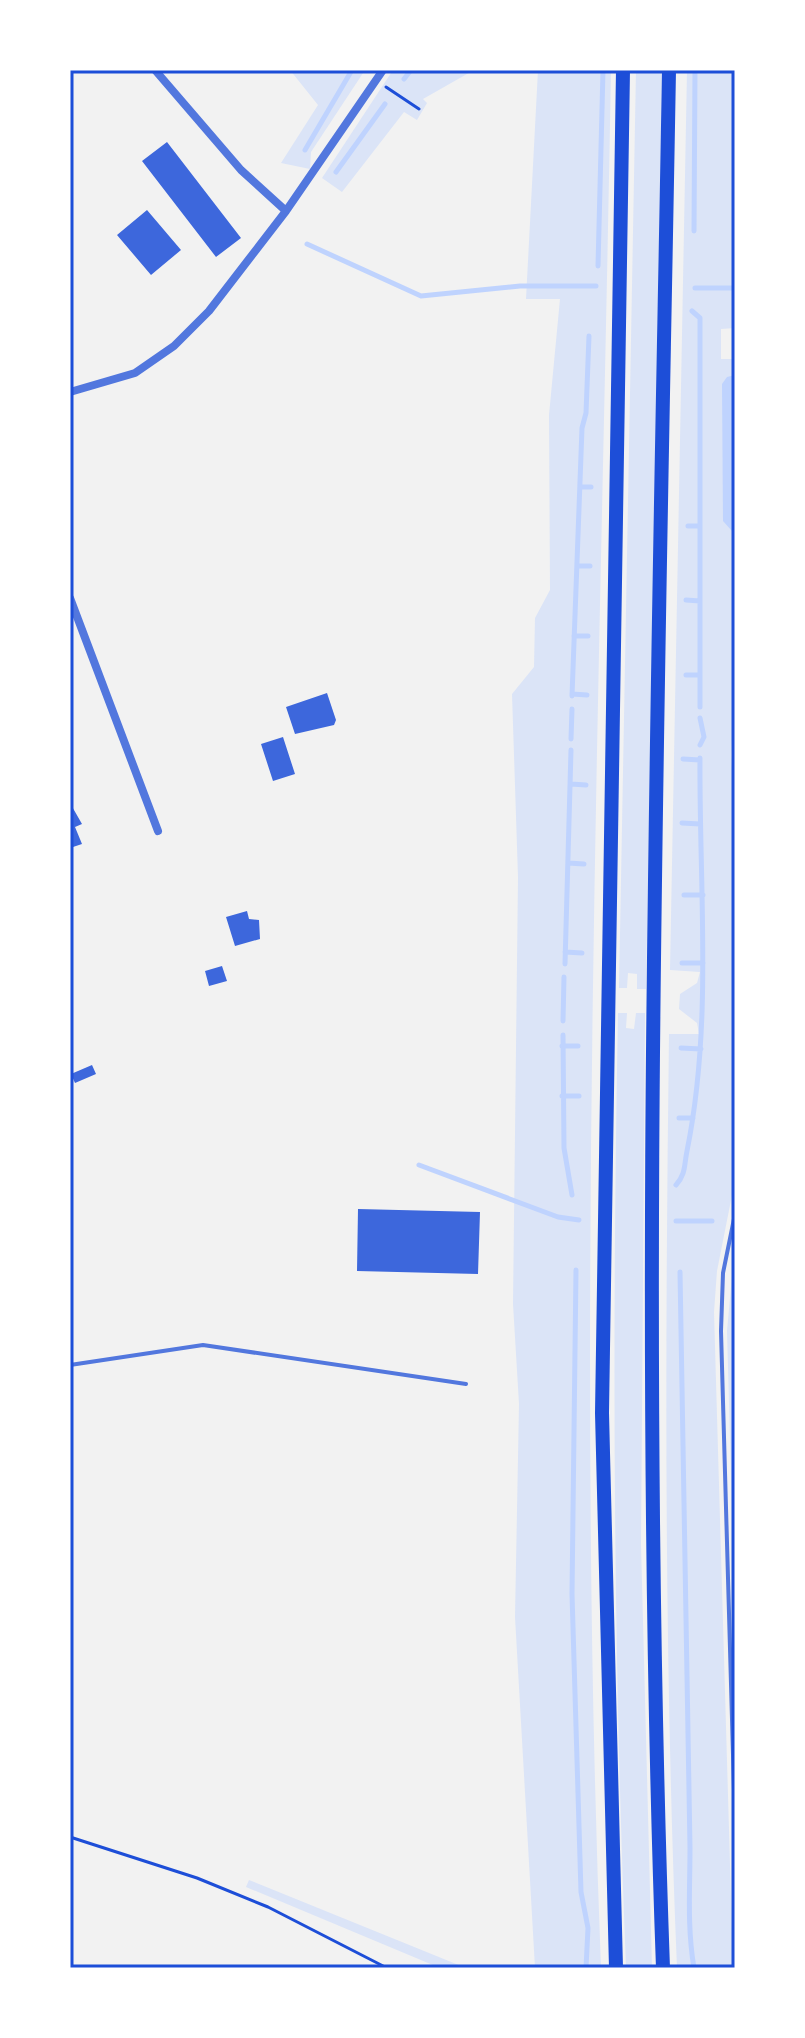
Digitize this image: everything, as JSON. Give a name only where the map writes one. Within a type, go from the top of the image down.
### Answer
[{"type":"highway","points":[[616,1968],[602,1413],[623,70]]},
{"type":"highway","points":[[663,1968],[655,1742],[650,1413],[653,1023],[669,70]]},
{"type":"street","points":[[155,70],[241,170],[286,211]]},
{"type":"street","points":[[70,392],[135,373],[174,346],[209,311],[286,211],[383,70]]},
{"type":"street","points":[[70,598],[158,831]]},
{"type":"lane","points":[[735,1214],[723,1273],[721,1331],[735,1825]]},
{"type":"lane","points":[[70,1365],[203,1345],[466,1384]]},
{"type":"path","points":[[376,81],[419,109]]},
{"type":"path","points":[[70,1837],[226,1890],[387,1968]]},
{"type":"shaded area","points":[[290,70],[365,70],[311,152],[310,169],[281,163],[318,105]]},
{"type":"shaded area","points":[[393,70],[474,70],[423,99],[427,103],[417,120],[404,112],[342,192],[322,178]]},
{"type":"shaded area","points":[[538,70],[611,70],[596,782],[590,1257],[590,1494],[601,1968],[535,1968],[515,1617],[519,1404],[513,1304],[518,877],[512,694],[534,667],[535,618],[550,590],[549,415],[560,299],[526,299]]},
{"type":"shaded area","points":[[636,70],[662,70],[646,989],[637,989],[637,974],[628,973],[627,988],[619,988]]},
{"type":"shaded area","points":[[687,70],[735,70],[735,328],[721,329],[721,359],[735,359],[735,688],[731,755],[735,806],[735,1180],[717,1271],[714,1312],[733,1968],[677,1968],[670,1735],[666,1385],[669,1034],[699,1034],[697,1023],[679,1009],[680,994],[697,983],[700,972],[670,970]]},
{"type":"shaded area","points":[[618,1013],[627,1013],[626,1028],[634,1029],[636,1013],[645,1013],[641,1544],[652,1968],[626,1968],[618,1729],[615,1490]]},
{"type":"shaded area","points":[[735,1243],[735,1621],[727,1331]]},
{"type":"shaded area","points":[[249,1880],[466,1968],[440,1968],[246,1887]]},
{"type":"water","points":[[735,375],[735,531],[732,531],[723,521],[722,384],[727,377]]},
{"type":"building","points":[[167,142],[241,238],[216,257],[142,161]]},
{"type":"building","points":[[147,210],[181,250],[151,275],[117,235]]},
{"type":"building","points":[[327,693],[336,720],[334,725],[295,734],[286,707]]},
{"type":"building","points":[[283,737],[295,774],[273,781],[261,744]]},
{"type":"building","points":[[70,803],[82,824],[75,827],[82,844],[70,848]]},
{"type":"building","points":[[247,911],[249,919],[259,920],[260,939],[235,946],[226,917]]},
{"type":"building","points":[[222,966],[227,981],[209,986],[205,971]]},
{"type":"building","points":[[92,1065],[96,1074],[75,1083],[71,1074]]},
{"type":"building","points":[[358,1209],[480,1212],[478,1274],[357,1271]]},
{"type":"waterway","points":[[305,150],[352,70]]},
{"type":"waterway","points":[[404,79],[411,70]]},
{"type":"waterway","points":[[598,266],[603,70]]},
{"type":"waterway","points":[[694,231],[695,70]]},
{"type":"waterway","points":[[336,172],[385,104]]},
{"type":"waterway","points":[[307,244],[421,296],[520,286],[596,286]]},
{"type":"waterway","points":[[695,288],[735,288]]},
{"type":"waterway","points":[[692,311],[700,318],[700,707]]},
{"type":"waterway","points":[[572,696],[582,428],[586,413],[589,336]]},
{"type":"waterway","points":[[580,487],[591,487]]},
{"type":"waterway","points":[[688,526],[700,526]]},
{"type":"waterway","points":[[577,566],[590,566]]},
{"type":"waterway","points":[[686,600],[700,601]]},
{"type":"waterway","points":[[574,636],[588,636]]},
{"type":"waterway","points":[[686,675],[700,675]]},
{"type":"waterway","points":[[572,694],[587,695]]},
{"type":"waterway","points":[[571,739],[572,709]]},
{"type":"waterway","points":[[700,718],[704,737],[700,745]]},
{"type":"waterway","points":[[565,964],[571,750]]},
{"type":"waterway","points":[[676,1185],[684,1169],[700,1053],[703,955],[700,758]]},
{"type":"waterway","points":[[683,759],[700,760]]},
{"type":"waterway","points":[[571,784],[586,785]]},
{"type":"waterway","points":[[682,823],[700,824]]},
{"type":"waterway","points":[[568,863],[584,864]]},
{"type":"waterway","points":[[684,895],[703,895]]},
{"type":"waterway","points":[[565,952],[582,953]]},
{"type":"waterway","points":[[682,963],[703,963]]},
{"type":"waterway","points":[[563,1021],[564,977]]},
{"type":"waterway","points":[[563,1035],[564,1148],[572,1195]]},
{"type":"waterway","points":[[562,1046],[578,1046]]},
{"type":"waterway","points":[[681,1048],[701,1049]]},
{"type":"waterway","points":[[562,1096],[579,1096]]},
{"type":"waterway","points":[[679,1118],[693,1118]]},
{"type":"waterway","points":[[419,1165],[558,1217],[579,1220]]},
{"type":"waterway","points":[[676,1221],[712,1221]]},
{"type":"waterway","points":[[576,1270],[572,1594],[581,1892],[588,1928],[586,1968]]},
{"type":"waterway","points":[[680,1272],[690,1923],[694,1968]]}]
